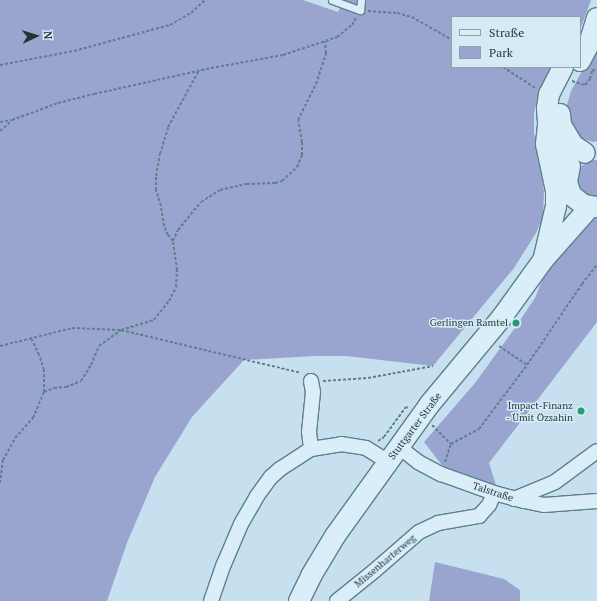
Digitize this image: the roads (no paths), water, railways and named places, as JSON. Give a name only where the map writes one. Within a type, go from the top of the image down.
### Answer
[{"type":"main road","points":[[581,39],[597,17]]},
{"type":"main road","points":[[581,59],[592,38],[597,17]]},
{"type":"main road","points":[[544,259],[556,206],[556,191],[546,144],[548,124],[547,108],[550,94],[569,71]]},
{"type":"main road","points":[[569,71],[559,108],[561,125],[573,145],[591,153]]},
{"type":"main road","points":[[548,124],[553,138],[569,169]]},
{"type":"main road","points":[[591,153],[578,157],[569,169],[567,182],[571,195],[579,203],[593,207]]},
{"type":"main road","name":"Stuttgarter Straße","points":[[544,259],[571,202],[571,195]]},
{"type":"main road","name":"Stuttgarter Straße","points":[[299,601],[330,543],[429,405],[502,317],[544,259],[593,207]]},
{"type":"street","points":[[211,601],[234,541],[257,496],[271,477],[280,469],[312,449],[309,432],[313,392],[311,381]]},
{"type":"street","name":"Talstraße","points":[[312,449],[341,444],[360,446],[418,462],[441,474],[494,493],[544,505],[597,501]]},
{"type":"street","points":[[514,499],[555,482],[597,452]]},
{"type":"street","name":"Missenharterweg","points":[[336,601],[373,572],[419,532],[438,524],[479,516],[489,506],[494,493]]},
{"type":"lane","points":[[332,0],[360,10],[361,0]]},
{"type":"place","name":"Gerlingen Ramtel","points":[[516,323]]},
{"type":"place","name":"Impact-Finanz - Ümit Özsahin","points":[[581,411]]}]
